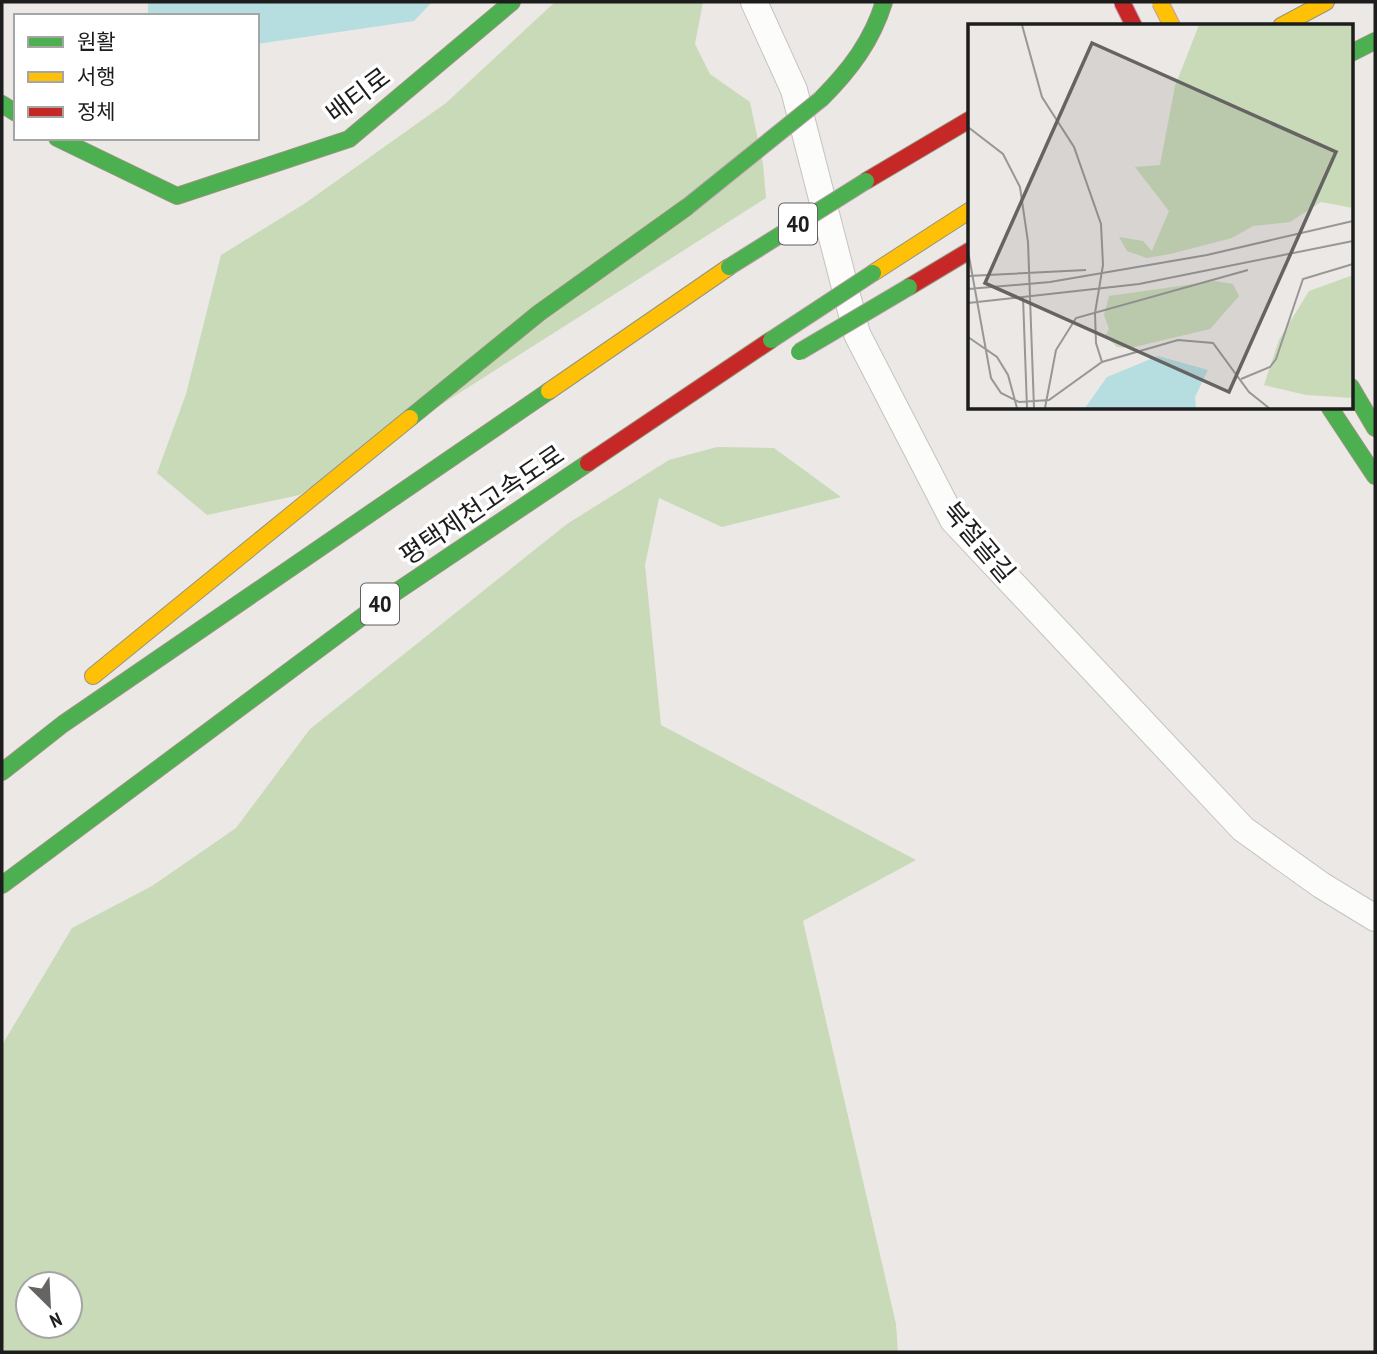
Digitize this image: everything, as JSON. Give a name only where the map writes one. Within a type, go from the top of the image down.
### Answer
[{"type":"main road","name":"배티로","points":[[61,140],[177,196],[349,139],[512,2]]},
{"type":"main road","points":[[77,689],[539,313],[687,207],[821,99],[844,77],[877,29],[884,2]]},
{"type":"main road","points":[[1122,2],[1133,24]]},
{"type":"main road","points":[[1160,2],[1171,24]]},
{"type":"main road","points":[[1131,24],[1169,2]]},
{"type":"main road","points":[[1285,24],[1326,2]]},
{"type":"main road","points":[[1352,52],[1375,41]]},
{"type":"main road","name":"40","points":[[2,772],[63,724],[729,267],[968,121]]},
{"type":"main road","name":"평택제천고속도로","points":[[2,885],[390,596],[873,272],[968,212]]},
{"type":"main road","points":[[794,356],[968,252]]},
{"type":"main road","points":[[1352,389],[1375,428]]},
{"type":"main road","points":[[1331,410],[1375,476]]},
{"type":"main road","points":[[292,668],[506,538]]},
{"type":"street","name":"북절골길","points":[[754,2],[794,90],[857,334],[953,520],[1243,829],[1321,885],[1375,918]]},
{"type":"green space","points":[[555,2],[703,2],[695,44],[710,74],[750,102],[763,164],[766,198],[299,495],[207,515],[157,473],[186,394],[221,255],[304,204],[446,103]]},
{"type":"green space","points":[[717,447],[774,448],[841,497],[722,527],[659,498],[645,565],[661,725],[916,860],[803,921],[896,1324],[898,1352],[2,1352],[2,1045],[72,928],[152,886],[236,828],[310,729],[567,524],[669,460]]},
{"type":"water","points":[[148,2],[432,2],[414,21],[259,44],[259,14],[148,14]]},
{"type":"traffic: fast","points":[[61,140],[177,196],[349,139],[512,2]]},
{"type":"traffic: fast","points":[[821,99],[859,54],[873,30],[884,2]]},
{"type":"traffic: fast","points":[[1352,52],[1375,41]]},
{"type":"traffic: fast","points":[[687,207],[821,99]]},
{"type":"traffic: fast","points":[[2,104],[14,112]]},
{"type":"traffic: fast","points":[[729,267],[866,181]]},
{"type":"traffic: fast","points":[[410,418],[539,313],[687,207]]},
{"type":"traffic: fast","points":[[771,340],[873,273]]},
{"type":"traffic: fast","points":[[799,352],[909,287]]},
{"type":"traffic: fast","points":[[1352,389],[1375,428]]},
{"type":"traffic: fast","points":[[2,772],[63,724],[549,391]]},
{"type":"traffic: fast","points":[[1331,410],[1375,476]]},
{"type":"traffic: fast","points":[[2,885],[390,596],[588,463]]},
{"type":"traffic: slow","points":[[1160,2],[1171,24]]},
{"type":"traffic: slow","points":[[1285,24],[1326,2]]},
{"type":"traffic: slow","points":[[873,273],[968,212]]},
{"type":"traffic: slow","points":[[549,391],[729,267]]},
{"type":"traffic: slow","points":[[93,676],[410,418]]},
{"type":"traffic: jam","points":[[1122,2],[1133,24]]},
{"type":"traffic: jam","points":[[866,181],[968,121]]},
{"type":"traffic: jam","points":[[909,287],[968,252]]},
{"type":"traffic: jam","points":[[588,463],[771,340]]}]
